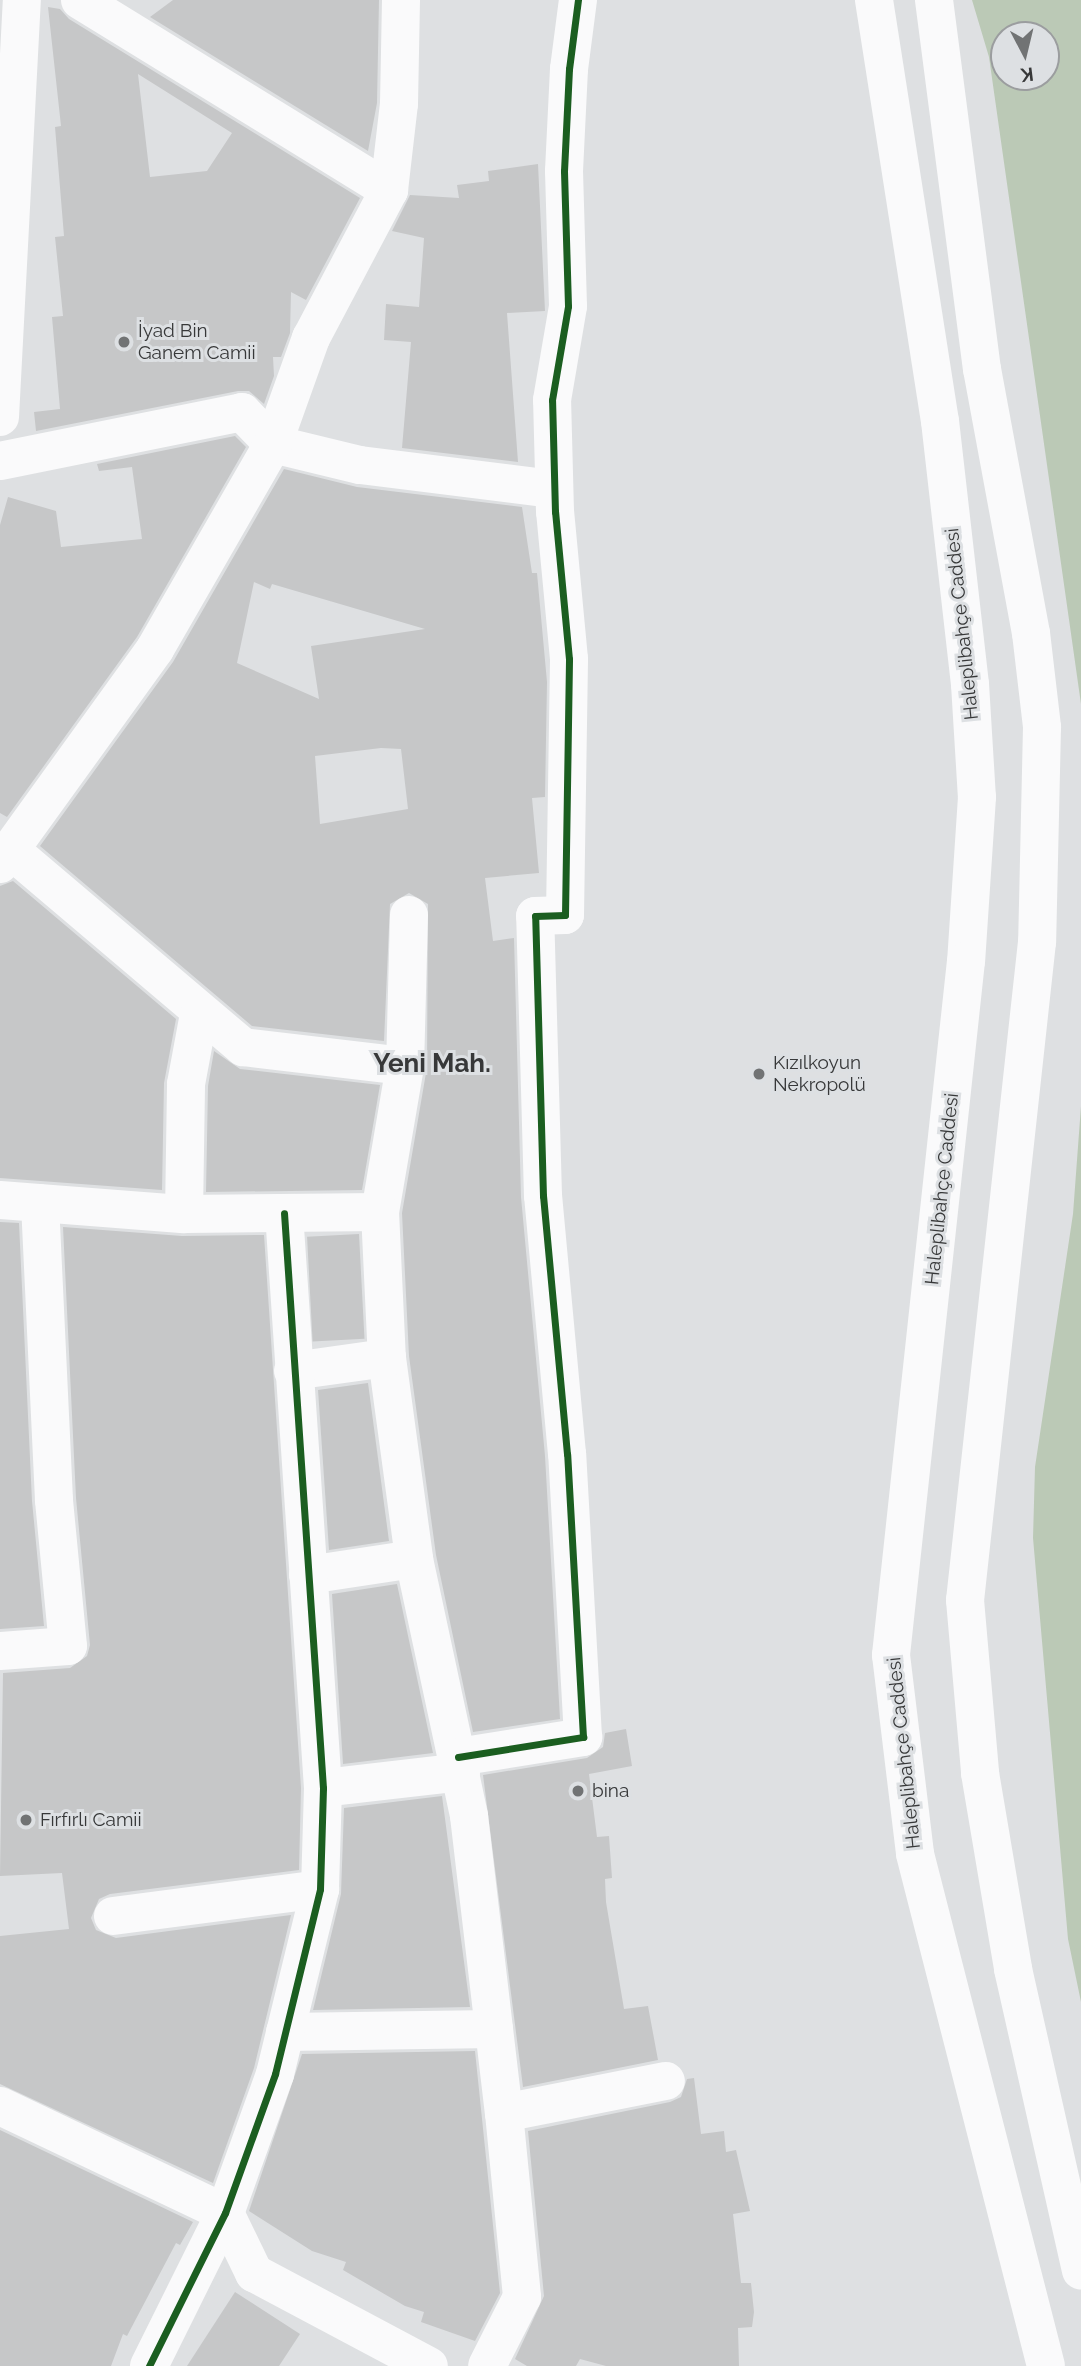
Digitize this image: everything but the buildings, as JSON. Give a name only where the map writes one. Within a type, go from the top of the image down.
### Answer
[{"type":"street","points":[[0,417],[4,241],[22,0]]},
{"type":"street","points":[[80,0],[389,190]]},
{"type":"street","points":[[401,0],[399,104],[389,190],[311,338],[273,444],[155,649],[6,858],[243,1047],[405,1066]]},
{"type":"street","points":[[323,1788],[459,1764],[583,1737],[568,1454],[543,1196],[535,916],[565,915],[569,659],[554,489],[552,400],[568,306],[564,171],[569,69],[578,0]]},
{"type":"street","name":"Haleplibahçe Caddesi","points":[[874,0],[940,421],[970,684],[977,797],[966,961],[891,1656],[915,1854],[1046,2366]]},
{"type":"street","points":[[934,0],[982,369],[1031,633],[1042,727],[1037,942],[965,1600],[980,1773],[1013,1969],[1081,2270]]},
{"type":"street","points":[[0,461],[242,412],[273,444],[360,465],[554,489]]},
{"type":"street","points":[[409,915],[405,1066],[380,1213],[387,1358],[414,1559],[459,1764],[504,2113],[522,2297],[487,2366]]},
{"type":"street","points":[[184,1214],[186,1084],[199,1014]]},
{"type":"street","points":[[0,1200],[184,1214],[380,1213]]},
{"type":"street","points":[[0,1651],[68,1646],[54,1500],[40,1203]]},
{"type":"street","points":[[149,2366],[225,2213],[285,2032],[320,1889],[323,1788],[284,1213]]},
{"type":"street","points":[[293,1371],[387,1358]]},
{"type":"street","points":[[308,1576],[414,1559]]},
{"type":"street","points":[[113,1916],[320,1889]]},
{"type":"street","points":[[285,2032],[494,2029]]},
{"type":"street","points":[[504,2113],[666,2081]]},
{"type":"street","points":[[0,2106],[225,2213],[254,2273],[429,2366]]},
{"type":"green space","points":[[972,0],[1081,0],[1081,704],[994,91],[1060,91],[1060,21],[990,21],[990,64]]},
{"type":"green space","points":[[1081,1106],[1081,2002],[1068,1939],[1033,1538],[1035,1467],[1073,1214]]},
{"type":"cycle path","points":[[458,1757],[583,1737],[567,1454],[543,1196],[535,916],[565,915],[569,659],[555,512],[552,400],[568,306],[564,171],[569,69],[578,0]]},
{"type":"cycle path","points":[[149,2366],[225,2213],[275,2074],[320,1889],[323,1788],[284,1213]]},
{"type":"place","name":"İyad Bin Ganem Camii","points":[[124,342]]},
{"type":"place","name":"Kızılkoyun Nekropolü","points":[[759,1074]]},
{"type":"place","name":"bina","points":[[578,1791]]},
{"type":"place","name":"Fırfırlı Camii","points":[[26,1820]]},
{"type":"district","name":"Yeni Mah.","points":[[432,1064]]}]
